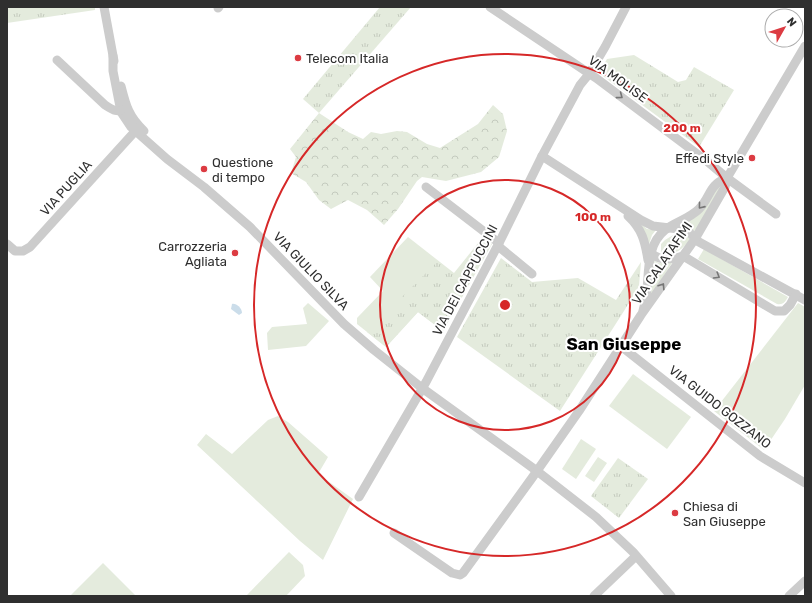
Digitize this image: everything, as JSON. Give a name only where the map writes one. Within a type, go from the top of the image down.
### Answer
[{"type":"street","points":[[104,7],[113,56],[113,71],[124,110]]},
{"type":"street","name":"VIA MOLISE","points":[[490,7],[589,74],[776,214]]},
{"type":"street","name":"VIA DEI CAPPUCCINI","points":[[360,497],[422,388],[498,245],[542,156],[580,85],[589,74],[626,7]]},
{"type":"street","name":"VIA CALATAFIMI","points":[[394,533],[452,573],[460,575],[465,570],[537,471],[695,239],[725,187],[727,178],[805,46]]},
{"type":"street","name":"VIA GIULIO SILVA","points":[[57,60],[105,105],[114,111],[124,110],[131,127],[137,129],[167,159],[183,170],[261,237],[344,324],[422,388],[537,471],[596,517],[636,556],[671,596]]},
{"type":"street","name":"VIA PUGLIA","points":[[7,244],[15,251],[23,251],[30,247],[137,129]]},
{"type":"street","points":[[542,156],[617,205],[653,226],[687,230],[695,239],[805,300]]},
{"type":"street","name":"VIA CALATAFIMI","points":[[640,319],[646,296],[649,254],[658,238],[668,228],[694,213],[703,204],[715,185],[727,178]]},
{"type":"street","points":[[426,186],[532,274]]},
{"type":"street","points":[[617,205],[637,224],[649,254],[664,259],[674,259],[683,256],[775,311],[784,311],[790,305],[796,294]]},
{"type":"street","name":"VIA GUIDO GOZZANO","points":[[622,347],[760,456],[805,483]]},
{"type":"street","points":[[594,596],[636,556]]},
{"type":"street","points":[[789,596],[805,581]]},
{"type":"green space","points":[[7,7],[95,7],[95,10],[7,23]]},
{"type":"green space","points":[[380,7],[411,7],[319,113],[303,99]]},
{"type":"green space","points":[[634,55],[678,82],[686,80],[694,67],[734,90],[699,147],[599,73],[607,59]]},
{"type":"green space","points":[[493,105],[503,114],[507,131],[499,157],[481,172],[446,181],[422,177],[417,181],[398,209],[384,225],[367,210],[348,200],[331,209],[319,200],[306,182],[291,173],[296,157],[290,149],[319,113],[348,132],[363,139],[371,132],[381,134],[397,131],[407,132],[427,144],[440,148],[478,124]]},
{"type":"green space","points":[[722,187],[695,231],[687,227],[680,226],[716,188]]},
{"type":"green space","points":[[640,223],[647,229],[656,230],[652,235],[649,244]]},
{"type":"green space","points":[[678,232],[686,234],[690,240],[679,250],[672,254],[664,255],[661,252],[661,244]]},
{"type":"green space","points":[[408,237],[454,273],[483,237],[492,244],[443,331],[418,312],[386,347],[357,324],[357,318],[383,291],[370,277]]},
{"type":"green space","points":[[704,249],[788,297],[784,303],[777,304],[698,259]]},
{"type":"green space","points":[[501,258],[532,282],[578,278],[616,300],[641,262],[639,286],[560,411],[457,337]]},
{"type":"green space","points":[[652,260],[659,263],[672,263],[650,297]]},
{"type":"green space","points":[[438,261],[468,286],[443,331],[418,312],[386,347],[367,332]]},
{"type":"green space","points":[[308,303],[329,321],[306,346],[268,350],[267,333],[272,327],[307,324],[303,308]]},
{"type":"green space","points":[[798,303],[805,307],[805,385],[785,419],[764,450],[714,411]]},
{"type":"green space","points":[[633,374],[691,417],[667,449],[609,406]]},
{"type":"green space","points":[[278,416],[288,422],[328,457],[318,474],[353,499],[323,560],[300,541],[197,445],[206,434],[232,454],[268,420]]},
{"type":"green space","points":[[581,439],[596,449],[576,479],[562,469]]},
{"type":"green space","points":[[598,457],[607,463],[594,482],[585,476]]},
{"type":"green space","points":[[618,458],[648,479],[619,518],[591,496]]},
{"type":"green space","points":[[289,552],[303,565],[305,576],[286,596],[246,596]]},
{"type":"green space","points":[[103,563],[136,596],[70,596]]},
{"type":"water","points":[[232,304],[238,306],[242,313],[239,315],[231,309]]},
{"type":"place","name":"Telecom Italia","points":[[298,58]]},
{"type":"place","name":"Effedi Style","points":[[752,158]]},
{"type":"place","name":"Questione di tempo","points":[[204,169]]},
{"type":"place","name":"Carrozzeria Agliata","points":[[235,253]]},
{"type":"place","name":"Chiesa di San Giuseppe","points":[[675,513]]},
{"type":"district","name":"San Giuseppe","points":[[624,344]]}]
